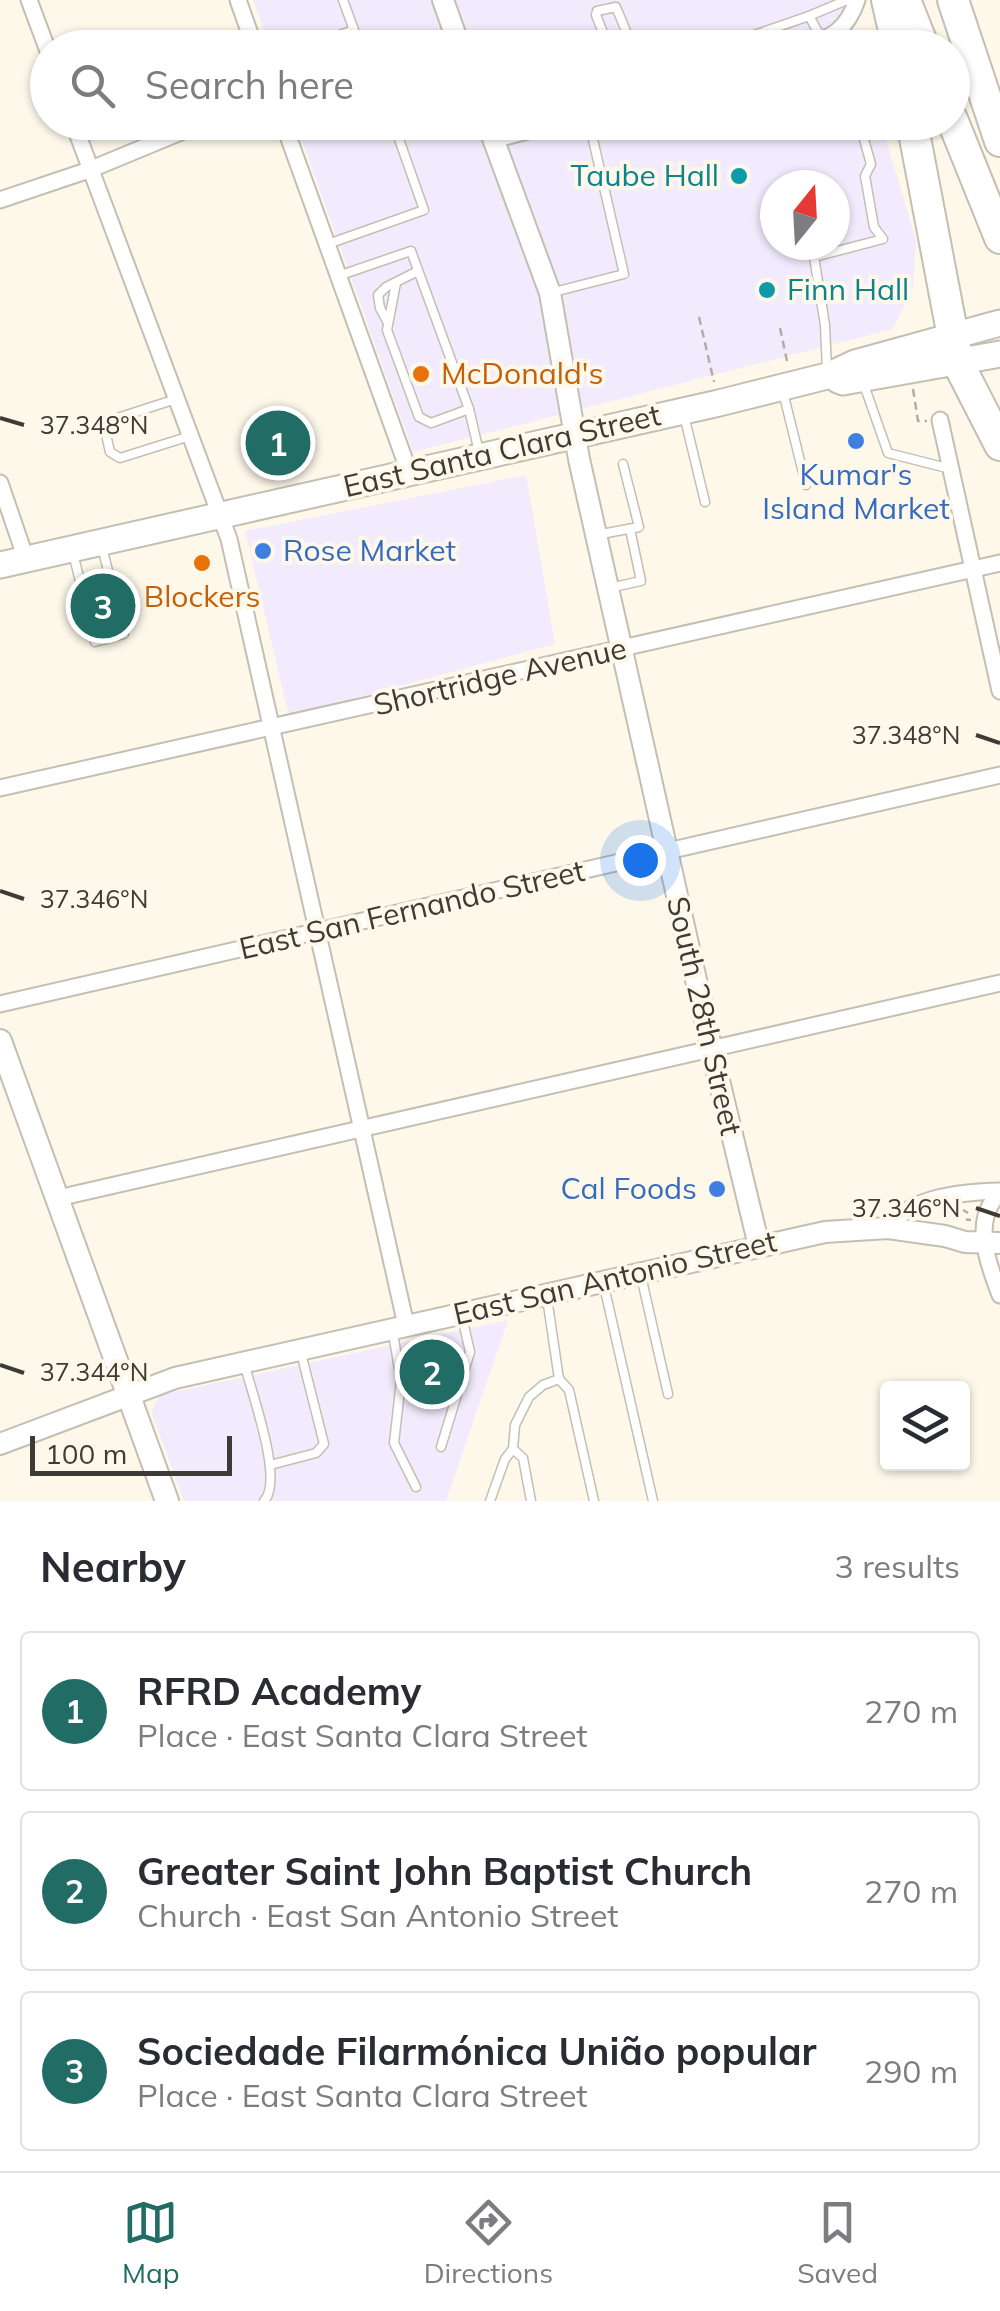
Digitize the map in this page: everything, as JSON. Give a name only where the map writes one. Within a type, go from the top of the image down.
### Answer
[{"type":"highway","points":[[887,0],[894,30]]},
{"type":"highway","points":[[905,0],[917,30]]},
{"type":"highway","points":[[952,0],[962,30]]},
{"type":"highway","points":[[970,53],[1000,141]]},
{"type":"highway","points":[[916,140],[956,348],[1000,445]]},
{"type":"highway","points":[[960,140],[1000,238]]},
{"type":"main road","points":[[956,348],[1000,322]]},
{"type":"main road","points":[[956,348],[1000,354]]},
{"type":"main road","name":"East Santa Clara Street","points":[[13,562],[719,403],[828,376],[855,362],[956,348]]},
{"type":"main road","name":"East Santa Clara Street","points":[[828,376],[843,382],[862,378],[956,348]]},
{"type":"main road","points":[[0,1040],[167,1501]]},
{"type":"street","points":[[30,0],[41,30]]},
{"type":"street","points":[[238,0],[249,30]]},
{"type":"street","points":[[442,0],[453,30]]},
{"type":"street","points":[[840,30],[856,0]]},
{"type":"street","points":[[79,140],[230,538],[363,1128],[399,1326]]},
{"type":"street","points":[[0,200],[162,140]]},
{"type":"street","points":[[288,140],[409,472]]},
{"type":"street","name":"South 28th Street","points":[[493,140],[550,294],[596,535],[759,1246]]},
{"type":"street","points":[[940,420],[1000,691]]},
{"type":"street","points":[[0,482],[13,562]]},
{"type":"street","name":"Shortridge Avenue","points":[[0,788],[1000,563]]},
{"type":"street","name":"East San Fernando Street","points":[[0,1004],[1000,775]]},
{"type":"street","points":[[58,1198],[1000,984]]},
{"type":"street","points":[[888,1228],[905,1209],[967,1192],[1000,1192]]},
{"type":"street","points":[[1000,1192],[985,1215],[993,1242],[992,1275],[1000,1295]]},
{"type":"street","name":"East San Antonio Street","points":[[0,1444],[176,1378],[839,1229],[888,1228],[965,1242],[993,1242]]},
{"type":"lane","points":[[343,0],[354,30]]},
{"type":"lane","points":[[775,30],[847,0]]},
{"type":"lane","points":[[603,30],[596,11],[616,7],[626,30]]},
{"type":"lane","points":[[808,16],[816,30]]},
{"type":"lane","points":[[326,244],[424,210],[399,140]]},
{"type":"lane","points":[[550,294],[624,274],[593,140]]},
{"type":"lane","points":[[828,376],[814,256],[883,239],[874,227],[865,176],[871,164],[864,140]]},
{"type":"lane","points":[[338,276],[411,252],[469,409],[480,456]]},
{"type":"lane","points":[[418,271],[386,286],[378,295],[421,420],[431,424],[469,409]]},
{"type":"lane","points":[[388,323],[396,283]]},
{"type":"lane","points":[[862,378],[888,453],[951,469]]},
{"type":"lane","points":[[781,388],[806,485]]},
{"type":"lane","points":[[176,399],[112,420],[105,430],[110,452],[120,458],[190,436]]},
{"type":"lane","points":[[683,411],[705,502]]},
{"type":"lane","points":[[596,535],[639,527],[623,464]]},
{"type":"lane","points":[[608,588],[641,580],[630,528]]},
{"type":"lane","points":[[72,548],[95,642],[124,634],[101,542]]},
{"type":"lane","points":[[640,1272],[668,1394]]},
{"type":"lane","points":[[603,1280],[652,1501]]},
{"type":"lane","points":[[546,1294],[558,1378],[569,1390],[594,1501]]},
{"type":"lane","points":[[441,1447],[470,1352],[461,1312]]},
{"type":"lane","points":[[399,1326],[400,1381],[394,1443],[416,1487]]},
{"type":"lane","points":[[270,1465],[322,1449],[324,1442],[300,1349]]},
{"type":"lane","points":[[244,1362],[270,1465],[271,1491],[264,1501]]},
{"type":"lane","points":[[490,1501],[505,1459],[513,1449],[515,1426],[529,1397],[558,1378]]},
{"type":"lane","points":[[513,1449],[523,1458],[531,1501]]},
{"type":"path","points":[[699,317],[719,403]]},
{"type":"path","points":[[780,328],[787,361]]},
{"type":"path","points":[[913,387],[918,421],[940,420]]},
{"type":"path","points":[[963,1210],[968,1213]]},
{"type":"shaded area","points":[[253,0],[845,0],[854,30],[264,30]]},
{"type":"shaded area","points":[[302,140],[886,140],[916,240],[913,288],[893,329],[413,452]]},
{"type":"shaded area","points":[[526,475],[555,644],[289,716],[245,531]]},
{"type":"shaded area","points":[[508,1320],[446,1501],[184,1501],[151,1411],[160,1395]]},
{"type":"place","name":"Taube Hall","points":[[739,176]]},
{"type":"place","name":"Finn Hall","points":[[767,290]]},
{"type":"place","name":"McDonald's","points":[[421,374]]},
{"type":"place","name":"Kumar's Island Market","points":[[856,441]]},
{"type":"place","name":"RFRD Academy","points":[[278,443]]},
{"type":"place","name":"Rose Market","points":[[263,551]]},
{"type":"place","name":"Blockers","points":[[202,563]]},
{"type":"place","name":"Sociedade Filarmónica União popular","points":[[103,606]]},
{"type":"place","name":"Cal Foods","points":[[717,1189]]},
{"type":"place","name":"Greater Saint John Baptist Church","points":[[432,1372]]}]
